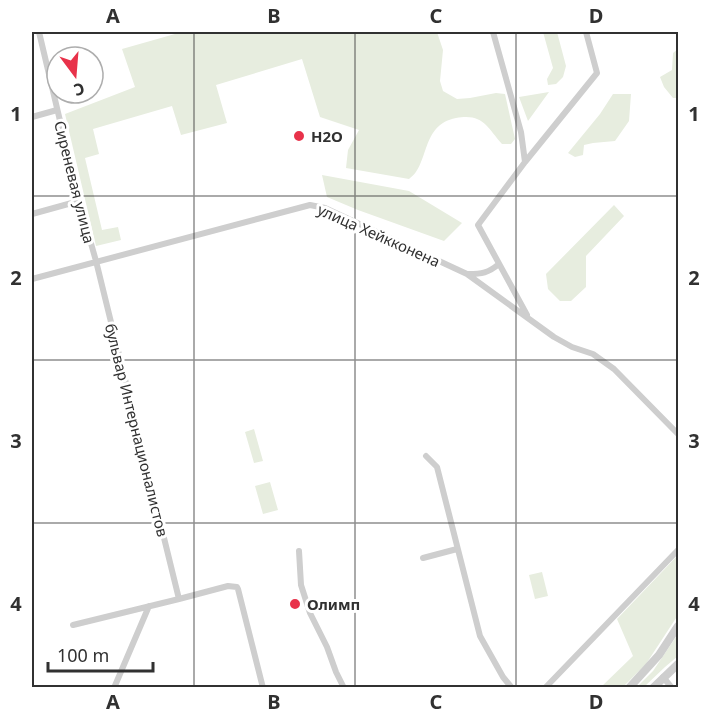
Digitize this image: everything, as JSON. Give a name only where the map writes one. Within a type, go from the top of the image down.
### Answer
[{"type":"street","name":"Сиреневая улица","points":[[39,32],[79,201],[96,261]]},
{"type":"street","points":[[493,32],[521,132],[525,162]]},
{"type":"street","points":[[529,318],[478,225],[525,162],[597,73],[586,32]]},
{"type":"street","points":[[32,117],[57,110]]},
{"type":"street","points":[[32,214],[79,201]]},
{"type":"street","name":"улица Хейкконена","points":[[32,279],[310,205],[325,208],[467,274],[554,337],[572,347],[593,354],[614,369],[678,434]]},
{"type":"street","name":"бульвар Интернационалистов","points":[[96,261],[179,599]]},
{"type":"street","points":[[467,274],[482,274],[499,264]]},
{"type":"street","points":[[426,456],[436,467],[480,636],[503,677],[512,687]]},
{"type":"street","points":[[423,558],[458,549]]},
{"type":"street","points":[[544,687],[678,550]]},
{"type":"street","points":[[298,552],[302,585],[310,613],[344,687]]},
{"type":"street","points":[[73,625],[228,586],[237,587],[263,687]]},
{"type":"street","points":[[114,687],[149,606]]},
{"type":"street","points":[[629,687],[659,655],[678,626]]},
{"type":"street","points":[[653,687],[678,664]]},
{"type":"street","points":[[663,677],[672,687]]},
{"type":"shaded area","points":[[182,32],[437,32],[443,50],[440,81],[443,91],[457,99],[496,93],[505,94],[515,139],[511,144],[502,144],[484,123],[472,118],[456,118],[436,129],[416,173],[409,179],[346,168],[348,150],[359,130],[320,117],[302,59],[216,85],[227,123],[181,135],[172,106],[93,129],[99,154],[85,158],[102,230],[118,227],[121,240],[96,246],[65,114],[88,105],[105,105],[105,99],[135,87],[122,49]]},
{"type":"shaded area","points":[[543,32],[557,32],[566,66],[563,77],[556,84],[548,85],[547,79],[553,68]]},
{"type":"shaded area","points":[[678,49],[678,98],[673,98],[664,87],[660,77],[672,70],[673,53]]},
{"type":"shaded area","points":[[549,92],[528,121],[519,97]]},
{"type":"shaded area","points":[[613,94],[631,94],[629,121],[615,141],[584,145],[583,155],[575,157],[568,153],[600,114]]},
{"type":"shaded area","points":[[322,175],[409,191],[462,223],[444,241],[327,197]]},
{"type":"shaded area","points":[[614,205],[624,216],[586,256],[586,287],[571,301],[560,301],[548,289],[546,274]]},
{"type":"shaded area","points":[[254,429],[263,461],[254,463],[245,432]]},
{"type":"shaded area","points":[[270,482],[278,510],[263,514],[255,486]]},
{"type":"shaded area","points":[[678,555],[678,615],[646,664],[623,687],[600,688],[633,656],[617,619]]},
{"type":"shaded area","points":[[542,572],[548,596],[535,599],[529,575]]},
{"type":"shaded area","points":[[678,634],[678,656],[644,687],[637,687],[653,671]]},
{"type":"place","name":"H2O","points":[[299,136]]},
{"type":"place","name":"Олимп","points":[[295,604]]}]
